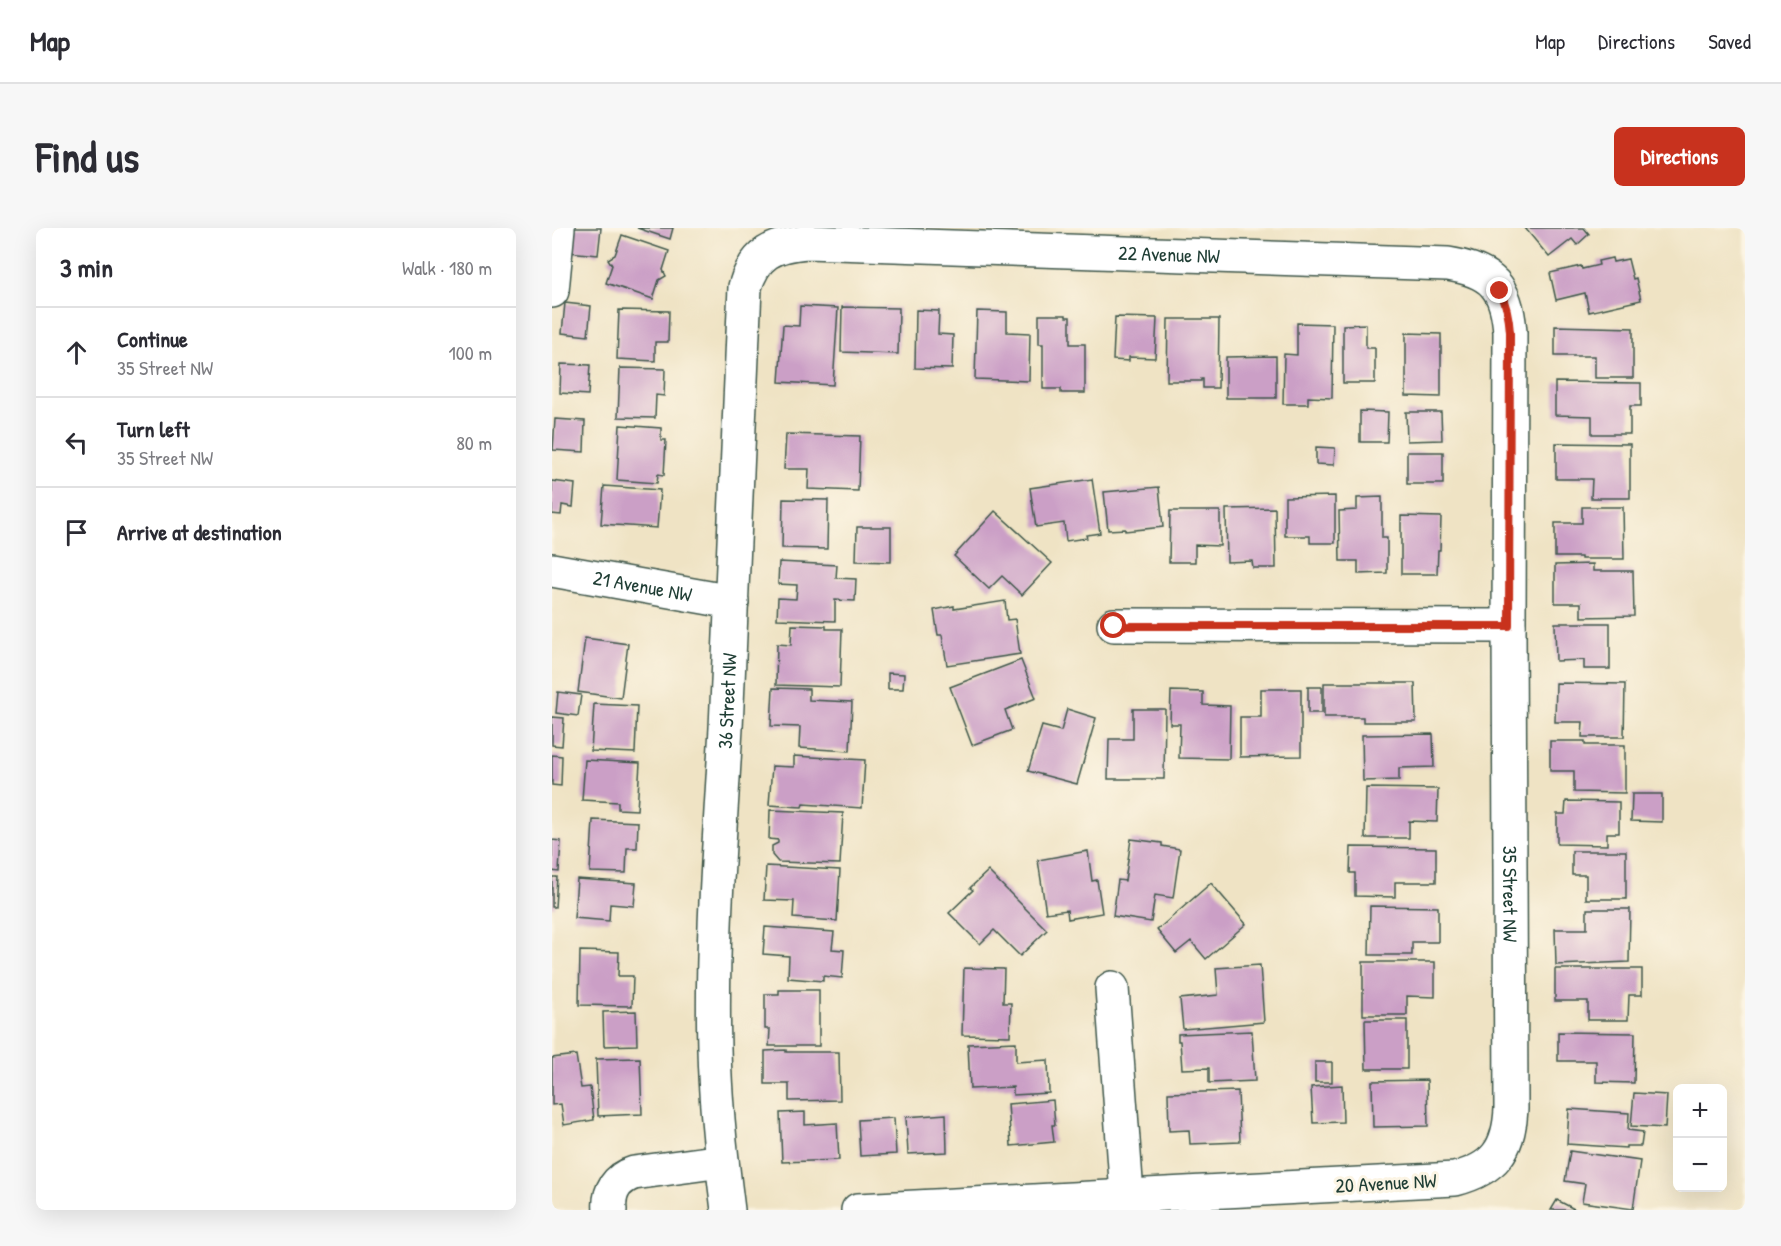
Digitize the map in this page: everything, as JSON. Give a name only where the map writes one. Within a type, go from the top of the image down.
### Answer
[{"type":"street","points":[[552,291],[558,228]]},
{"type":"street","name":"22 Avenue NW","points":[[771,249],[807,242],[1448,264],[1479,271],[1491,280]]},
{"type":"street","name":"36 Street NW","points":[[728,1210],[714,1049],[714,964],[745,287],[757,261],[771,249]]},
{"type":"street","name":"35 Street NW","points":[[1491,280],[1505,302],[1509,314],[1510,332],[1511,1109],[1508,1134],[1496,1158]]},
{"type":"street","name":"21 Avenue NW","points":[[552,570],[732,602]]},
{"type":"street","points":[[1114,626],[1509,626]]},
{"type":"street","points":[[1112,988],[1127,1196]]},
{"type":"street","name":"20 Avenue NW","points":[[858,1210],[1455,1179],[1472,1175],[1496,1158]]},
{"type":"street","points":[[610,1210],[609,1204],[613,1188],[625,1176],[722,1161]]},
{"type":"building","points":[[572,228],[601,228],[598,255],[569,252]]},
{"type":"building","points":[[637,228],[673,228],[670,239]]},
{"type":"building","points":[[1525,228],[1584,228],[1589,234],[1577,245],[1572,239],[1549,257]]},
{"type":"building","points":[[622,235],[669,251],[663,270],[666,276],[659,280],[653,299],[606,283],[612,265],[608,259],[615,255]]},
{"type":"building","points":[[1612,258],[1613,262],[1628,259],[1633,279],[1636,278],[1641,300],[1589,312],[1585,293],[1556,300],[1550,273],[1581,266],[1582,269],[1599,265],[1598,261]]},
{"type":"building","points":[[565,303],[591,306],[588,336],[562,333]]},
{"type":"building","points":[[800,306],[838,308],[833,385],[779,382],[783,325],[799,326]]},
{"type":"building","points":[[842,307],[899,308],[898,354],[841,352]]},
{"type":"building","points":[[619,310],[669,311],[668,342],[655,342],[655,361],[617,359]]},
{"type":"building","points":[[916,310],[939,311],[938,334],[953,335],[952,369],[915,368]]},
{"type":"building","points":[[977,311],[1007,312],[1007,332],[1030,333],[1029,381],[975,379]]},
{"type":"building","points":[[1039,315],[1070,317],[1070,344],[1085,344],[1085,393],[1061,393],[1061,389],[1043,389],[1043,344],[1039,344]]},
{"type":"building","points":[[1115,317],[1157,318],[1155,358],[1129,357],[1129,361],[1113,360]]},
{"type":"building","points":[[1168,319],[1219,319],[1218,388],[1203,388],[1203,379],[1201,381],[1167,381]]},
{"type":"building","points":[[1297,323],[1333,324],[1332,398],[1308,397],[1308,404],[1283,404],[1284,354],[1297,355]]},
{"type":"building","points":[[1366,324],[1366,348],[1375,348],[1375,383],[1343,383],[1343,325]]},
{"type":"building","points":[[1555,326],[1633,328],[1633,378],[1595,378],[1595,356],[1555,356]]},
{"type":"building","points":[[1406,333],[1441,334],[1441,397],[1406,396]]},
{"type":"building","points":[[1276,356],[1276,398],[1226,398],[1226,357]]},
{"type":"building","points":[[561,364],[590,365],[588,395],[560,393]]},
{"type":"building","points":[[620,368],[665,369],[664,396],[656,395],[655,418],[618,417]]},
{"type":"building","points":[[1555,382],[1641,383],[1641,406],[1630,406],[1630,434],[1592,434],[1592,416],[1555,415]]},
{"type":"building","points":[[1360,411],[1388,412],[1387,442],[1360,442]]},
{"type":"building","points":[[1406,412],[1441,412],[1442,440],[1407,441]]},
{"type":"building","points":[[555,419],[585,421],[584,452],[553,450]]},
{"type":"building","points":[[620,425],[661,428],[661,440],[666,440],[664,475],[658,474],[657,483],[617,480]]},
{"type":"building","points":[[786,434],[860,436],[858,491],[808,489],[809,469],[784,469]]},
{"type":"building","points":[[1556,443],[1630,444],[1630,498],[1591,498],[1592,479],[1556,479]]},
{"type":"building","points":[[1316,447],[1335,448],[1334,465],[1316,464]]},
{"type":"building","points":[[1407,452],[1443,452],[1443,484],[1407,484]]},
{"type":"building","points":[[1092,479],[1100,533],[1086,535],[1087,538],[1066,541],[1064,523],[1036,527],[1030,488]]},
{"type":"building","points":[[552,481],[575,484],[573,507],[562,505],[561,515],[552,514]]},
{"type":"building","points":[[604,486],[660,490],[657,528],[601,524]]},
{"type":"building","points":[[1159,487],[1163,527],[1125,531],[1125,529],[1108,530],[1104,492]]},
{"type":"building","points":[[1335,496],[1335,543],[1310,543],[1310,536],[1285,536],[1285,497]]},
{"type":"building","points":[[1382,497],[1382,538],[1387,538],[1387,573],[1358,574],[1358,561],[1340,561],[1339,511],[1357,510],[1357,498]]},
{"type":"building","points":[[783,499],[828,500],[827,549],[782,548]]},
{"type":"building","points":[[1582,507],[1623,507],[1624,559],[1555,557],[1555,523],[1582,523]]},
{"type":"building","points":[[1275,508],[1276,568],[1253,568],[1252,561],[1227,562],[1226,509]]},
{"type":"building","points":[[995,511],[1052,563],[1022,595],[1002,576],[989,589],[954,556]]},
{"type":"building","points":[[1170,511],[1220,511],[1220,546],[1195,545],[1195,562],[1169,562]]},
{"type":"building","points":[[1401,516],[1441,517],[1437,574],[1401,574]]},
{"type":"building","points":[[857,527],[891,527],[891,562],[856,561]]},
{"type":"building","points":[[779,562],[837,565],[836,578],[856,579],[855,601],[835,600],[835,621],[777,619],[778,598],[796,599],[797,585],[778,584]]},
{"type":"building","points":[[1593,564],[1593,571],[1633,571],[1634,616],[1581,617],[1581,603],[1555,603],[1555,565]]},
{"type":"building","points":[[1005,601],[1007,620],[1015,619],[1020,654],[947,665],[942,635],[938,635],[934,610]]},
{"type":"building","points":[[1555,623],[1610,623],[1610,669],[1584,669],[1584,660],[1556,661]]},
{"type":"building","points":[[792,625],[842,629],[840,687],[776,685],[777,644],[791,645]]},
{"type":"building","points":[[585,638],[628,644],[621,698],[578,692]]},
{"type":"building","points":[[1021,660],[1036,698],[1005,710],[1012,730],[972,745],[950,687]]},
{"type":"building","points":[[888,673],[904,674],[903,689],[888,689]]},
{"type":"building","points":[[1324,683],[1415,683],[1416,722],[1363,722],[1363,717],[1324,717]]},
{"type":"building","points":[[1556,683],[1625,684],[1624,737],[1582,737],[1583,722],[1555,722]]},
{"type":"building","points":[[1308,687],[1322,687],[1322,713],[1308,713]]},
{"type":"building","points":[[773,688],[809,689],[809,700],[852,702],[850,751],[799,748],[800,727],[771,726]]},
{"type":"building","points":[[1261,689],[1301,689],[1301,756],[1240,757],[1240,717],[1261,717]]},
{"type":"building","points":[[1171,691],[1203,692],[1203,705],[1230,706],[1229,759],[1179,758],[1180,724],[1170,724]]},
{"type":"building","points":[[558,692],[581,695],[578,716],[556,713]]},
{"type":"building","points":[[594,704],[637,706],[635,753],[591,751]]},
{"type":"building","points":[[1067,709],[1096,718],[1077,784],[1028,771],[1042,726],[1061,731]]},
{"type":"building","points":[[1133,709],[1165,709],[1164,779],[1108,779],[1109,739],[1133,739]]},
{"type":"building","points":[[552,717],[564,718],[562,746],[552,745]]},
{"type":"building","points":[[1433,734],[1434,767],[1399,768],[1399,780],[1363,781],[1362,735]]},
{"type":"building","points":[[1550,741],[1585,741],[1585,745],[1625,745],[1625,793],[1574,792],[1574,771],[1550,771]]},
{"type":"building","points":[[552,755],[562,756],[561,786],[552,785]]},
{"type":"building","points":[[794,756],[865,760],[862,808],[803,804],[802,807],[769,805],[772,766],[794,767]]},
{"type":"building","points":[[585,760],[640,763],[637,810],[618,809],[618,802],[582,800]]},
{"type":"building","points":[[1366,788],[1438,789],[1437,822],[1409,821],[1409,838],[1365,838]]},
{"type":"building","points":[[1632,794],[1662,794],[1662,822],[1631,821]]},
{"type":"building","points":[[1566,801],[1619,802],[1619,833],[1607,833],[1607,845],[1557,844],[1557,814],[1565,814]]},
{"type":"building","points":[[770,810],[843,813],[840,864],[778,862],[772,855],[772,846],[778,843],[778,840],[769,839]]},
{"type":"building","points":[[593,820],[638,822],[637,848],[627,848],[626,873],[590,872]]},
{"type":"building","points":[[1131,839],[1162,843],[1162,846],[1180,849],[1173,898],[1155,895],[1151,922],[1113,916],[1118,880],[1125,881]]},
{"type":"building","points":[[552,840],[561,841],[559,872],[552,871]]},
{"type":"building","points":[[1351,847],[1436,848],[1436,882],[1395,882],[1395,897],[1355,896],[1355,873],[1350,873]]},
{"type":"building","points":[[1088,851],[1092,881],[1097,880],[1102,913],[1068,919],[1067,910],[1046,913],[1038,860]]},
{"type":"building","points":[[1572,851],[1626,851],[1626,899],[1586,899],[1586,875],[1572,875]]},
{"type":"building","points":[[766,866],[840,870],[837,921],[793,918],[794,901],[764,900]]},
{"type":"building","points":[[988,871],[1047,930],[1020,956],[994,930],[980,944],[949,913],[973,890],[970,888]]},
{"type":"building","points":[[552,877],[557,877],[555,907],[552,907]]},
{"type":"building","points":[[577,879],[636,883],[634,906],[610,904],[609,921],[574,918]]},
{"type":"building","points":[[1211,883],[1246,924],[1206,959],[1191,941],[1176,953],[1157,930]]},
{"type":"building","points":[[1370,906],[1438,907],[1438,942],[1412,942],[1412,955],[1369,955]]},
{"type":"building","points":[[1587,909],[1630,909],[1629,962],[1556,965],[1555,929],[1587,929]]},
{"type":"building","points":[[765,927],[834,932],[832,949],[844,950],[842,978],[823,976],[823,981],[788,978],[789,956],[763,954]]},
{"type":"building","points":[[580,951],[619,952],[618,976],[633,976],[632,1006],[579,1005]]},
{"type":"building","points":[[1363,962],[1435,962],[1435,997],[1407,996],[1407,1015],[1363,1015]]},
{"type":"building","points":[[1260,965],[1264,1022],[1183,1029],[1180,999],[1218,995],[1216,968]]},
{"type":"building","points":[[964,968],[1004,969],[1003,1003],[1011,1003],[1010,1036],[962,1035]]},
{"type":"building","points":[[1555,969],[1642,969],[1642,995],[1629,995],[1628,1020],[1588,1020],[1588,1001],[1555,1001]]},
{"type":"building","points":[[779,990],[819,990],[819,1046],[769,1046],[770,1029],[765,1029],[765,994],[779,994]]},
{"type":"building","points":[[636,1011],[637,1045],[604,1046],[603,1012]]},
{"type":"building","points":[[1365,1020],[1407,1020],[1407,1069],[1366,1069]]},
{"type":"building","points":[[1252,1031],[1255,1081],[1209,1083],[1209,1068],[1182,1069],[1178,1034]]},
{"type":"building","points":[[1558,1032],[1635,1033],[1634,1083],[1596,1082],[1596,1061],[1558,1061]]},
{"type":"building","points":[[1016,1042],[1016,1062],[1048,1060],[1049,1093],[1013,1095],[1013,1087],[970,1089],[968,1044]]},
{"type":"building","points":[[786,1050],[786,1052],[839,1052],[840,1100],[789,1101],[789,1084],[765,1084],[765,1051]]},
{"type":"building","points":[[576,1055],[581,1088],[590,1087],[594,1120],[564,1125],[561,1104],[552,1105],[552,1058]]},
{"type":"building","points":[[640,1058],[642,1114],[598,1116],[596,1059]]},
{"type":"building","points":[[1315,1062],[1332,1062],[1332,1082],[1315,1082]]},
{"type":"building","points":[[1427,1080],[1428,1126],[1373,1127],[1372,1081]]},
{"type":"building","points":[[1342,1085],[1343,1122],[1313,1123],[1311,1087]]},
{"type":"building","points":[[1238,1091],[1240,1142],[1190,1144],[1189,1130],[1169,1131],[1168,1093]]},
{"type":"building","points":[[1634,1093],[1667,1095],[1665,1128],[1631,1126]]},
{"type":"building","points":[[1053,1100],[1054,1142],[1011,1146],[1008,1104]]},
{"type":"building","points":[[1569,1109],[1629,1113],[1628,1130],[1643,1132],[1641,1146],[1626,1146],[1626,1148],[1567,1144]]},
{"type":"building","points":[[805,1112],[805,1125],[837,1123],[839,1160],[782,1162],[780,1113]]},
{"type":"building","points":[[946,1114],[947,1152],[908,1154],[906,1117]]},
{"type":"building","points":[[894,1118],[896,1154],[860,1156],[858,1120]]},
{"type":"building","points":[[1570,1151],[1640,1161],[1633,1209],[1582,1202],[1585,1184],[1565,1181]]},
{"type":"building","points":[[1557,1200],[1576,1210],[1551,1210]]},
{"type":"route","points":[[1114,626],[1509,626],[1510,332],[1509,314],[1500,291]]}]
